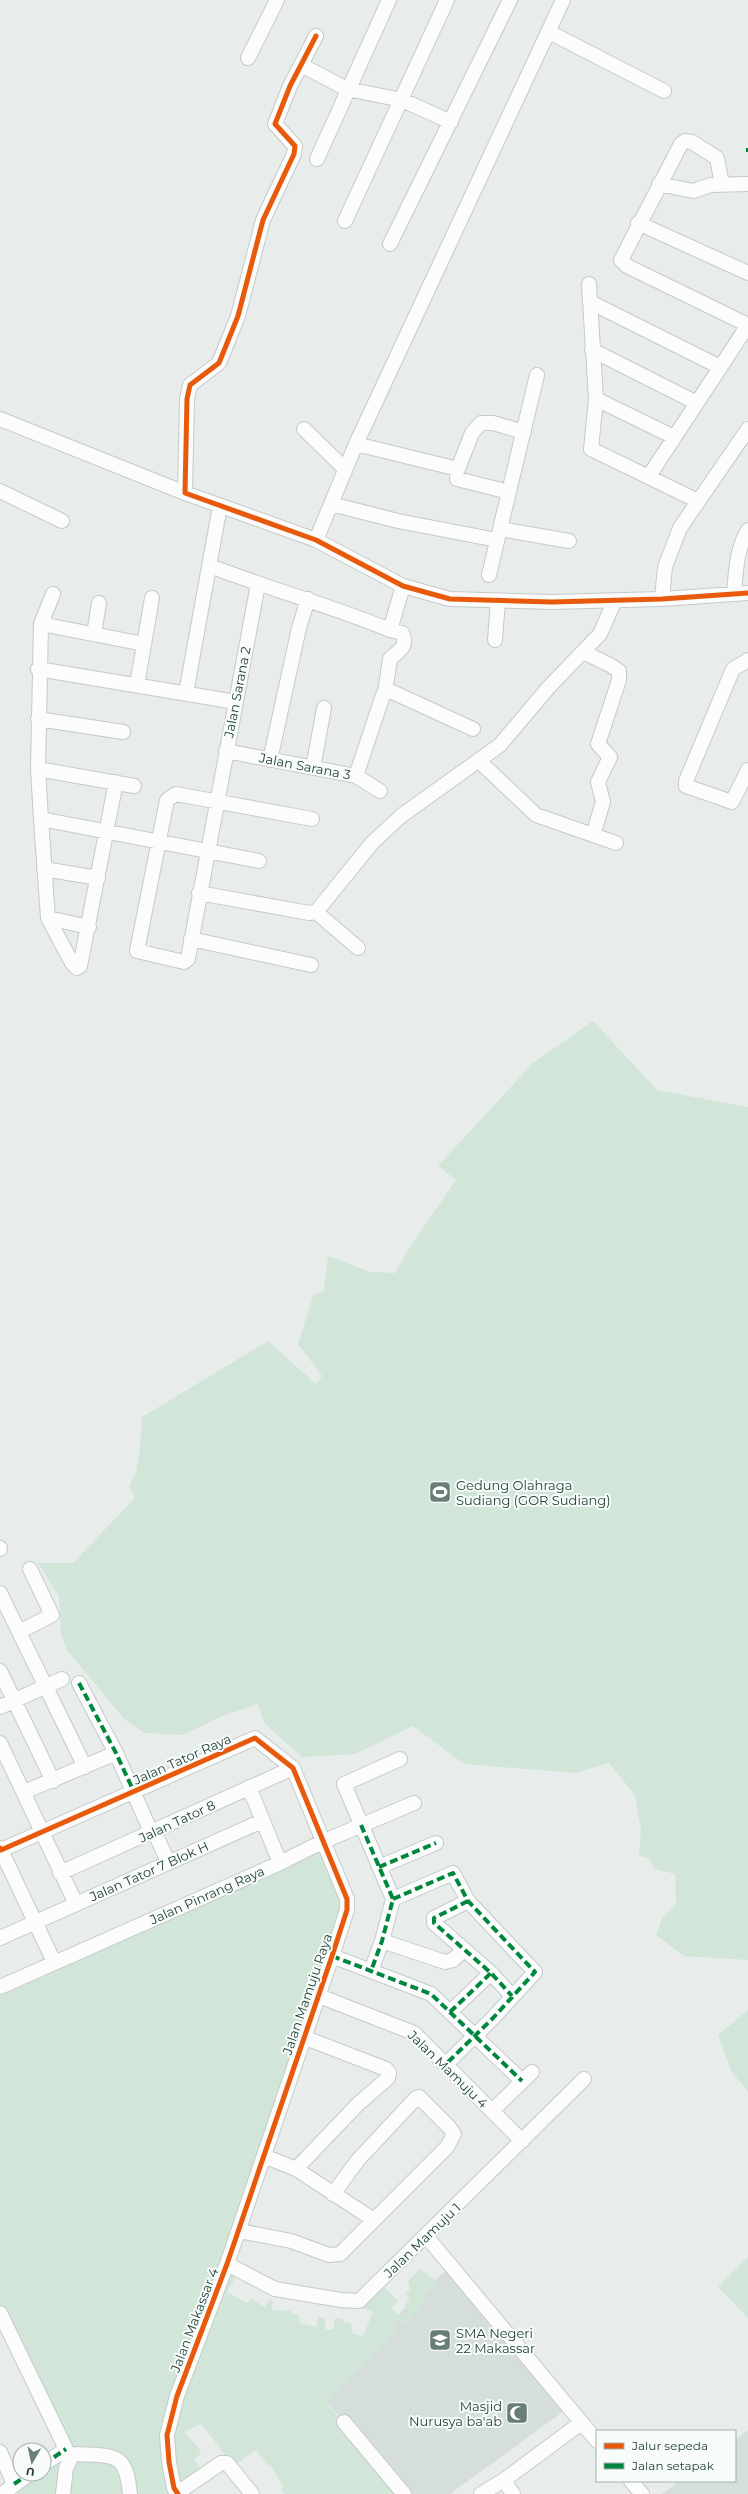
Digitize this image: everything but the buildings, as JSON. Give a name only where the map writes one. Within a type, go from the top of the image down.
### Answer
[{"type":"street","points":[[248,58],[277,0]]},
{"type":"street","points":[[317,159],[347,89],[389,0]]},
{"type":"street","points":[[345,221],[448,0]]},
{"type":"street","points":[[390,244],[510,0]]},
{"type":"street","points":[[316,540],[356,444],[549,32],[558,2]]},
{"type":"street","points":[[549,32],[664,91]]},
{"type":"street","points":[[185,493],[187,399],[190,385],[219,363],[238,316],[264,220],[294,154],[295,146],[275,124],[301,65],[316,36]]},
{"type":"street","points":[[301,65],[347,89],[402,100],[451,122]]},
{"type":"street","points":[[649,476],[748,325],[627,266],[621,260],[622,256],[681,144],[688,141],[717,158],[722,184]]},
{"type":"street","points":[[659,184],[693,191],[711,184],[748,184]]},
{"type":"street","points":[[638,224],[748,273]]},
{"type":"street","points":[[590,284],[592,350],[596,398],[591,449],[698,501]]},
{"type":"street","points":[[590,302],[720,367]]},
{"type":"street","points":[[592,350],[697,403]]},
{"type":"street","points":[[489,575],[537,375]]},
{"type":"street","points":[[596,398],[674,436]]},
{"type":"street","points":[[0,419],[185,493],[316,540],[403,586],[450,599],[498,601],[615,600],[662,599],[741,594],[737,561],[742,540],[748,530]]},
{"type":"street","points":[[356,444],[458,469],[472,433],[481,423],[492,423],[524,432]]},
{"type":"street","points":[[304,429],[345,469]]},
{"type":"street","points":[[662,599],[665,567],[672,546],[698,501],[748,429]]},
{"type":"street","points":[[457,479],[509,492]]},
{"type":"street","points":[[0,491],[62,521]]},
{"type":"street","points":[[330,504],[398,521],[569,541]]},
{"type":"street","points":[[186,692],[220,506]]},
{"type":"street","points":[[210,566],[402,633],[404,639],[400,652],[393,656],[388,663],[385,692],[356,776]]},
{"type":"street","name":"Jalan Sarana 2","points":[[157,840],[137,951],[184,962],[188,959],[190,939],[218,801],[258,584]]},
{"type":"street","points":[[390,630],[403,586]]},
{"type":"street","points":[[53,594],[41,624],[38,669],[38,769],[44,869],[48,918],[72,963],[77,968],[80,966],[89,927],[116,782]]},
{"type":"street","points":[[137,686],[152,598]]},
{"type":"street","points":[[270,760],[299,628],[308,599]]},
{"type":"street","points":[[199,893],[309,913],[316,912],[372,843],[402,816],[500,745],[548,688],[600,634],[615,600]]},
{"type":"street","points":[[495,640],[498,601]]},
{"type":"street","points":[[94,634],[99,602]]},
{"type":"street","points":[[41,624],[144,644]]},
{"type":"street","points":[[583,652],[619,671],[619,680],[598,744],[610,757],[598,782],[603,802],[593,835]]},
{"type":"street","points":[[748,660],[733,669],[686,781],[686,786],[732,802],[748,770]]},
{"type":"street","points":[[38,669],[137,686],[186,692],[236,702]]},
{"type":"street","points":[[385,692],[391,691],[473,729]]},
{"type":"street","points":[[313,768],[324,708]]},
{"type":"street","points":[[38,719],[123,732]]},
{"type":"street","name":"Jalan Sarana 3","points":[[226,751],[356,776],[380,791]]},
{"type":"street","points":[[479,761],[536,815],[616,843]]},
{"type":"street","points":[[38,769],[134,786]]},
{"type":"street","points":[[157,840],[164,804],[172,796],[218,801],[312,819]]},
{"type":"street","points":[[41,819],[157,840],[259,861]]},
{"type":"street","points":[[44,869],[98,878]]},
{"type":"street","points":[[316,912],[358,948]]},
{"type":"street","points":[[48,918],[89,927]]},
{"type":"street","points":[[190,939],[310,965]]},
{"type":"street","points":[[19,1632],[49,1618],[52,1615],[30,1570]]},
{"type":"street","points":[[0,1593],[44,1686],[85,1767]]},
{"type":"street","points":[[0,1671],[53,1781]]},
{"type":"street","points":[[0,1706],[62,1679]]},
{"type":"street","points":[[79,1683],[116,1753],[168,1862]]},
{"type":"street","name":"Jalan Tator Raya","points":[[0,1849],[44,1832],[255,1738],[292,1768],[322,1842]]},
{"type":"street","points":[[0,1743],[44,1832],[60,1873],[76,1904]]},
{"type":"street","points":[[24,1792],[116,1753]]},
{"type":"street","points":[[371,1970],[382,1941],[393,1898],[344,1784],[346,1781],[400,1759]]},
{"type":"street","name":"Jalan Tator 8","points":[[60,1873],[292,1768]]},
{"type":"street","points":[[249,1787],[280,1863]]},
{"type":"street","name":"Jalan Pinrang Raya","points":[[0,1987],[280,1863],[322,1842],[414,1803]]},
{"type":"street","name":"Jalan Tator 7 Blok H","points":[[0,1938],[262,1821]]},
{"type":"street","name":"Jalan Mamuju Raya","points":[[264,2156],[303,2037],[319,1996],[348,1904],[322,1842]]},
{"type":"street","points":[[379,1867],[436,1843]]},
{"type":"street","points":[[0,1849],[54,1962]]},
{"type":"street","points":[[393,1898],[453,1873],[468,1901],[534,1971],[534,1975],[445,2065]]},
{"type":"street","points":[[468,1901],[434,1920],[434,1923],[491,1973],[512,1996]]},
{"type":"street","points":[[382,1941],[445,1962],[453,1960],[464,1950]]},
{"type":"street","points":[[332,1956],[431,1994],[474,2034],[527,2076],[492,2111]]},
{"type":"street","points":[[450,2012],[491,1973]]},
{"type":"street","name":"Jalan Mamuju 4","points":[[319,1996],[410,2030],[522,2142]]},
{"type":"street","points":[[296,2169],[358,2104],[388,2078],[389,2073],[386,2069],[303,2037]]},
{"type":"street","name":"Jalan Mamuju 1","points":[[227,2264],[276,2290],[340,2300],[359,2301],[522,2142],[584,2079]]},
{"type":"street","points":[[238,2230],[291,2241],[335,2256],[340,2254],[357,2239],[452,2140],[454,2134],[419,2097],[416,2098],[358,2160],[333,2194]]},
{"type":"street","points":[[264,2156],[296,2169],[374,2220]]},
{"type":"street","name":"Jalan Makassar 4","points":[[178,2494],[174,2488],[168,2462],[167,2435],[177,2396],[227,2264],[264,2156]]},
{"type":"street","points":[[426,2236],[596,2440]]},
{"type":"street","points":[[0,2313],[71,2455],[63,2494]]},
{"type":"street","points":[[344,2422],[404,2494]]},
{"type":"street","points":[[481,2494],[504,2480],[581,2423]]},
{"type":"street","points":[[0,2452],[12,2490],[20,2482]]},
{"type":"street","points":[[52,2461],[71,2455],[118,2459],[126,2467],[130,2494]]},
{"type":"street","points":[[178,2494],[221,2464],[227,2463],[252,2494]]},
{"type":"street","points":[[504,2480],[513,2494]]},
{"type":"street","points":[[632,2482],[642,2494]]},
{"type":"shaded area","name":"SMA Negeri 22 Makassar","points":[[450,2268],[564,2411],[450,2494],[413,2494],[318,2394],[427,2286]]},
{"type":"shaded area","points":[[748,2430],[748,2494],[662,2494],[678,2482],[736,2482],[736,2439]]},
{"type":"green space","name":"Gedung Olahraga Sudiang (GOR Sudiang)","points":[[593,1021],[657,1090],[748,1107],[748,1960],[684,1956],[656,1935],[662,1918],[676,1904],[675,1874],[655,1869],[648,1858],[639,1856],[641,1830],[635,1795],[609,1763],[575,1773],[464,1764],[413,1726],[355,1754],[302,1757],[264,1723],[258,1704],[225,1715],[183,1735],[144,1733],[124,1719],[67,1650],[61,1633],[59,1596],[38,1563],[73,1563],[135,1498],[129,1486],[136,1472],[140,1449],[142,1417],[268,1341],[316,1384],[322,1376],[298,1344],[313,1296],[324,1290],[328,1256],[371,1272],[395,1273],[409,1248],[456,1180],[438,1166],[533,1063]]},
{"type":"green space","points":[[322,1842],[347,1899],[231,2247],[238,2273],[227,2292],[247,2303],[251,2299],[265,2307],[269,2299],[273,2301],[272,2310],[291,2311],[292,2314],[299,2315],[300,2323],[316,2327],[318,2317],[325,2318],[325,2329],[333,2330],[335,2318],[343,2319],[344,2322],[351,2323],[352,2333],[363,2336],[373,2312],[361,2307],[383,2286],[398,2301],[391,2309],[402,2318],[409,2310],[404,2306],[410,2299],[405,2293],[410,2289],[408,2281],[420,2269],[436,2281],[436,2285],[422,2297],[423,2305],[404,2324],[400,2320],[393,2327],[396,2332],[326,2403],[404,2494],[285,2494],[281,2489],[283,2486],[270,2465],[267,2465],[256,2450],[235,2465],[227,2463],[224,2453],[201,2424],[185,2432],[200,2450],[201,2454],[194,2459],[201,2469],[176,2494],[18,2494],[12,2486],[18,2482],[52,2482],[52,2459],[66,2449],[0,2313],[0,1987]]},
{"type":"green space","points":[[748,2010],[748,2092],[731,2071],[718,2035]]},
{"type":"green space","points":[[748,2257],[748,2318],[718,2287]]},
{"type":"marked path","points":[[79,1683],[116,1753],[134,1792]]},
{"type":"marked path","points":[[361,1825],[393,1899],[382,1941],[371,1971]]},
{"type":"marked path","points":[[379,1867],[436,1843]]},
{"type":"marked path","points":[[393,1899],[453,1873],[468,1901],[535,1972],[493,2018],[445,2065]]},
{"type":"marked path","points":[[468,1901],[434,1918],[434,1923],[491,1973],[512,1996]]},
{"type":"marked path","points":[[332,1956],[431,1994],[522,2081]]},
{"type":"marked path","points":[[450,2012],[491,1973]]},
{"type":"marked path","points":[[52,2459],[66,2449]]},
{"type":"cycle path","points":[[316,36],[290,86],[275,124],[295,146],[294,154],[263,220],[238,316],[219,363],[190,385],[187,399],[185,493],[316,540],[403,586],[450,599],[552,602],[662,599],[748,593]]},
{"type":"cycle path","points":[[0,1848],[1,1850],[255,1738],[293,1768],[347,1899],[347,1910],[332,1956],[227,2264],[177,2396],[167,2435],[169,2462],[174,2488],[178,2494]]},
{"type":"place","name":"Gedung Olahraga Sudiang (GOR Sudiang)","points":[[440,1492]]},
{"type":"place","name":"SMA Negeri 22 Makassar","points":[[440,2340]]},
{"type":"place","name":"Masjid Nurusya ba'ab","points":[[517,2413]]}]
